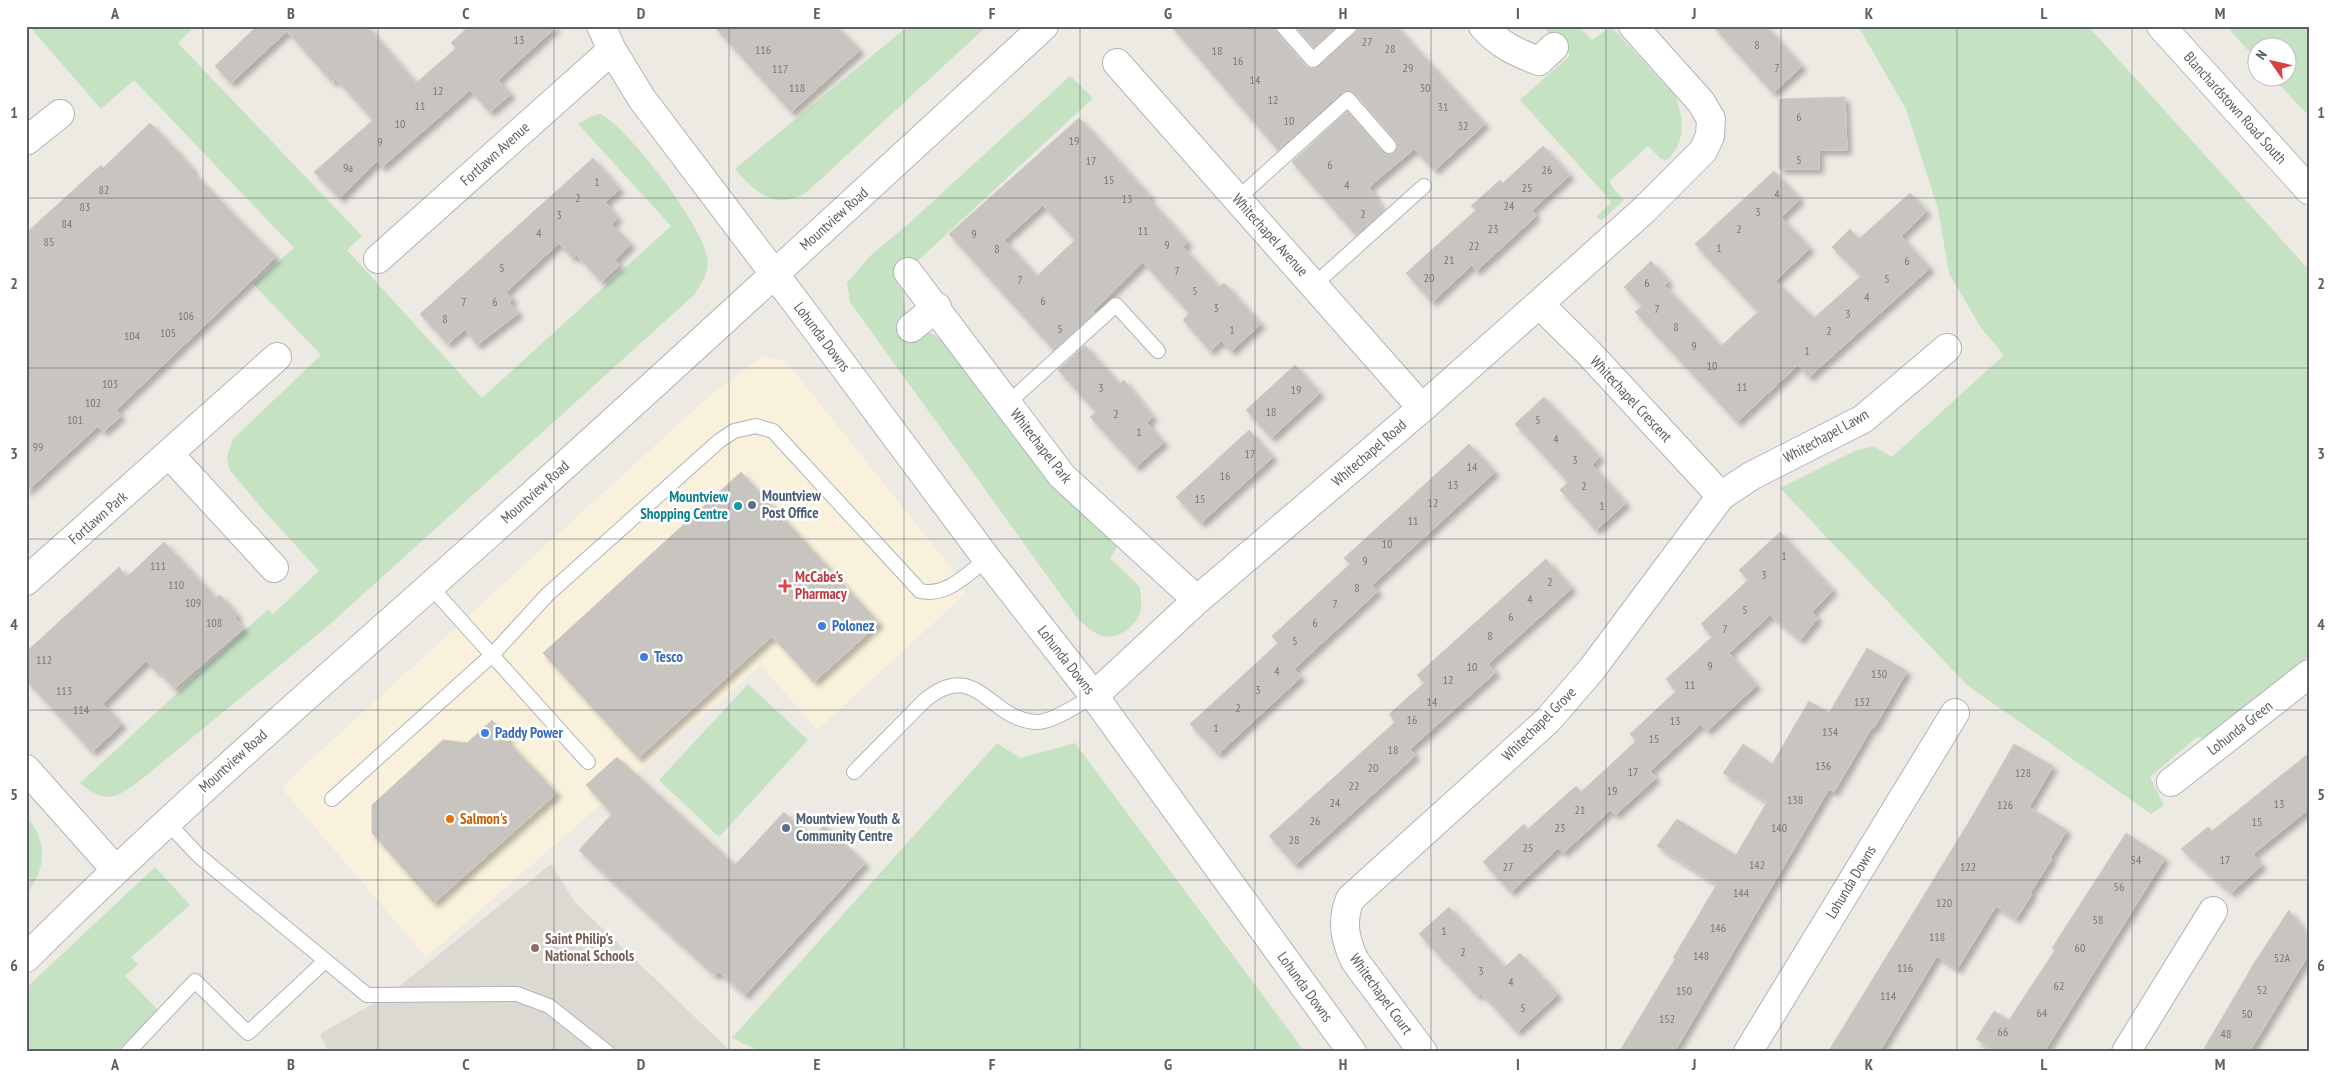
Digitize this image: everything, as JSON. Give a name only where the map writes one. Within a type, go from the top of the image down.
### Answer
[{"type":"street","name":"Mountview Road","points":[[26,958],[115,869],[166,822],[637,401],[1044,26]]},
{"type":"street","points":[[1483,26],[1494,39],[1518,54],[1539,61],[1554,47]]},
{"type":"street","name":"Whitechapel Road","points":[[1094,696],[1197,600],[1422,408],[1644,210],[1702,151],[1710,136],[1711,119],[1701,102],[1634,26]]},
{"type":"street","name":"Blanchardstown Road South","points":[[2161,26],[2309,190]]},
{"type":"street","name":"Fortlawn Avenue","points":[[378,259],[606,38],[642,100],[774,273]]},
{"type":"street","name":"Whitechapel Avenue","points":[[1117,63],[1422,408]]},
{"type":"street","points":[[26,141],[60,114]]},
{"type":"street","name":"Whitechapel Park","points":[[908,272],[1062,476],[1197,600]]},
{"type":"street","name":"Lohunda Downs","points":[[774,273],[987,560],[1094,696],[1352,1052]]},
{"type":"street","name":"Whitechapel Crescent","points":[[1539,304],[1588,352],[1721,496]]},
{"type":"street","points":[[912,328],[936,307]]},
{"type":"street","name":"Whitechapel Lawn","points":[[1721,496],[1750,476],[1862,419],[1947,348]]},
{"type":"street","name":"Fortlawn Park","points":[[26,582],[170,455],[277,357]]},
{"type":"street","points":[[170,455],[274,568]]},
{"type":"street","name":"Whitechapel Grove","points":[[1346,932],[1344,914],[1350,899],[1548,720],[1592,669],[1721,496]]},
{"type":"street","name":"Lohunda Green","points":[[2171,782],[2309,674]]},
{"type":"street","name":"Lohunda Downs","points":[[1748,1052],[1955,713]]},
{"type":"street","points":[[26,769],[115,869]]},
{"type":"street","points":[[2126,1052],[2214,910]]},
{"type":"street","name":"Whitechapel Court","points":[[1346,932],[1348,947],[1355,961],[1423,1052]]},
{"type":"lane","points":[[1283,26],[1313,60],[1350,26]]},
{"type":"lane","points":[[1237,199],[1348,98],[1389,146]]},
{"type":"lane","points":[[1314,284],[1424,186]]},
{"type":"lane","points":[[1008,404],[1116,304],[1158,351]]},
{"type":"lane","points":[[332,799],[492,655],[547,595],[719,441],[734,431],[756,426],[773,432],[788,446],[920,591],[932,593],[944,590],[987,560]]},
{"type":"lane","points":[[430,586],[588,762]]},
{"type":"lane","points":[[854,772],[925,700],[938,690],[951,685],[966,686],[1021,720],[1040,722],[1094,696]]},
{"type":"lane","points":[[166,822],[198,855],[367,995],[517,994],[549,1006],[607,1052]]},
{"type":"lane","points":[[128,1052],[195,981],[248,1033],[326,961]]},
{"type":"shaded area","name":"Mountview Shopping Centre","points":[[763,356],[786,361],[941,555],[966,593],[817,730],[761,665],[426,957],[283,790],[291,778],[707,398]]},
{"type":"shaded area","name":"Saint Philip's National Schools","points":[[551,864],[575,902],[726,1047],[736,1052],[328,1052],[320,1034],[390,994]]},
{"type":"green space","points":[[29,26],[187,26],[191,30],[178,43],[362,236],[347,250],[482,398],[671,226],[578,124],[584,120],[601,114],[614,123],[629,138],[663,179],[678,201],[702,241],[708,262],[705,277],[694,295],[329,625],[142,779],[125,791],[111,796],[97,794],[80,783],[266,611],[269,609],[272,615],[319,571],[229,469],[227,457],[233,439],[321,355],[253,284],[294,248],[134,80],[101,109]]},
{"type":"green space","points":[[908,26],[987,26],[807,192],[785,200],[767,197],[751,185],[735,169]]},
{"type":"green space","points":[[1542,26],[1579,26],[1592,40],[1611,26],[1676,97],[1682,123],[1678,146],[1667,160],[1661,159],[1648,146],[1610,181],[1612,187],[1624,200],[1602,220],[1596,217],[1611,203],[1609,199],[1520,100],[1570,55]]},
{"type":"green space","points":[[1858,26],[2088,26],[2309,270],[2309,656],[2205,739],[2197,737],[2150,777],[2164,805],[2151,814],[1967,685],[1780,488],[1855,451],[1873,446],[1892,457],[2004,355],[1981,328],[1949,273],[1938,209],[1906,109]]},
{"type":"green space","points":[[2226,26],[2309,26],[2309,116],[2282,88],[2298,88],[2298,38],[2248,38],[2248,50]]},
{"type":"green space","points":[[1070,76],[1093,98],[908,270],[901,282],[907,317],[913,331],[933,334],[947,343],[1118,546],[1110,558],[1140,587],[1141,607],[1140,613],[1133,625],[1122,633],[1109,637],[1096,633],[1079,620],[850,302],[847,283],[870,256],[906,226]]},
{"type":"green space","points":[[748,684],[808,740],[719,837],[659,780]]},
{"type":"green space","points":[[997,743],[1020,758],[1075,743],[1305,1052],[761,1052],[732,1038]]},
{"type":"green space","points":[[26,816],[39,836],[42,856],[38,875],[26,895]]},
{"type":"green space","points":[[155,867],[190,905],[131,957],[138,965],[125,976],[159,1011],[116,1052],[26,1052],[26,988]]},
{"type":"building","points":[[257,26],[367,26],[416,83],[456,48],[451,43],[469,26],[557,26],[498,80],[511,94],[490,112],[470,90],[382,167],[377,161],[340,198],[314,172],[373,120],[336,79],[332,82],[287,31],[231,83],[215,66]]},
{"type":"building","points":[[714,26],[836,26],[860,50],[791,112]]},
{"type":"building","points":[[1171,26],[1274,26],[1276,32],[1306,66],[1314,69],[1356,32],[1359,26],[1396,26],[1485,124],[1435,170],[1414,149],[1369,187],[1383,211],[1356,235],[1292,162],[1347,111],[1383,152],[1390,155],[1395,152],[1397,148],[1396,141],[1355,93],[1350,91],[1342,92],[1278,150]]},
{"type":"building","points":[[1295,26],[1337,26],[1314,48]]},
{"type":"building","points":[[1713,26],[1766,26],[1802,66],[1773,93]]},
{"type":"building","points":[[1845,97],[1847,150],[1819,150],[1819,169],[1779,169],[1779,99]]},
{"type":"building","points":[[1079,118],[1150,196],[1148,198],[1188,242],[1183,247],[1219,287],[1224,283],[1261,324],[1231,351],[1221,341],[1210,351],[1183,320],[1189,313],[1143,262],[1093,311],[1095,313],[1054,350],[949,234]],"holes":[[[1043,205],[1075,240],[1037,276],[1004,240]]]},
{"type":"building","points":[[150,123],[179,153],[193,170],[191,171],[276,257],[116,410],[121,416],[103,432],[98,426],[26,492],[26,233],[101,165],[103,168]]},
{"type":"building","points":[[1543,146],[1570,175],[1532,210],[1536,216],[1508,242],[1476,271],[1472,265],[1432,302],[1406,273],[1476,210],[1471,206],[1500,180],[1503,183]]},
{"type":"building","points":[[593,158],[620,189],[605,202],[618,218],[611,224],[631,244],[615,260],[620,265],[601,282],[577,255],[572,258],[559,243],[506,292],[513,299],[509,302],[519,313],[477,345],[465,329],[448,344],[420,314]]},
{"type":"building","points":[[1774,171],[1800,199],[1781,217],[1810,248],[1775,281],[1814,318],[1861,276],[1832,247],[1850,229],[1859,239],[1910,193],[1927,211],[1901,236],[1930,268],[1809,377],[1798,365],[1737,422],[1635,312],[1642,306],[1624,287],[1651,261],[1669,281],[1664,285],[1721,346],[1758,312],[1695,244]]},
{"type":"building","points":[[1085,345],[1119,384],[1124,380],[1153,417],[1147,423],[1164,442],[1136,467],[1090,417],[1096,412],[1058,370]]},
{"type":"building","points":[[1295,365],[1320,393],[1271,438],[1246,410]]},
{"type":"building","points":[[1544,397],[1600,457],[1592,465],[1626,503],[1596,530],[1560,490],[1568,482],[1515,424]]},
{"type":"building","points":[[1249,430],[1273,457],[1201,523],[1176,497]]},
{"type":"building","points":[[1469,444],[1495,472],[1372,585],[1378,591],[1294,669],[1301,677],[1218,754],[1190,724],[1278,643],[1272,636],[1350,564],[1344,558]]},
{"type":"building","points":[[741,472],[879,623],[814,682],[772,636],[638,758],[543,653]]},
{"type":"building","points":[[1780,532],[1833,590],[1812,612],[1818,618],[1800,640],[1770,615],[1729,653],[1757,685],[1707,731],[1701,724],[1650,771],[1656,778],[1615,815],[1610,810],[1563,853],[1558,848],[1511,892],[1483,862],[1524,824],[1528,829],[1576,786],[1581,792],[1636,741],[1630,734],[1676,691],[1666,679],[1712,637],[1701,624],[1748,580],[1739,570]]},
{"type":"building","points":[[164,542],[216,598],[220,595],[238,615],[235,618],[244,628],[174,689],[160,672],[158,673],[146,661],[103,704],[122,724],[92,752],[26,680],[26,652],[119,567],[127,577]]},
{"type":"building","points":[[1546,559],[1572,588],[1488,664],[1496,672],[1410,749],[1416,755],[1295,865],[1269,836],[1395,722],[1389,714],[1424,683],[1417,675]]},
{"type":"building","points":[[1867,648],[1907,671],[1874,728],[1872,727],[1834,792],[1829,789],[1674,1052],[1619,1052],[1675,959],[1673,958],[1717,884],[1657,846],[1677,819],[1736,855],[1767,802],[1723,773],[1743,744],[1772,764],[1809,701],[1829,713]]},
{"type":"building","name":"Salmon's","points":[[492,720],[509,739],[507,741],[557,793],[434,903],[372,833],[372,805],[443,740],[467,743]]},
{"type":"building","points":[[2014,744],[2053,766],[2029,807],[2067,830],[2050,858],[2052,859],[2030,893],[2032,894],[2016,919],[1996,906],[1957,969],[1937,956],[1879,1052],[1828,1052],[1973,815]]},
{"type":"building","points":[[2309,753],[2309,809],[2253,854],[2262,865],[2231,893],[2181,849],[2208,827],[2212,831]]},
{"type":"building","points":[[617,757],[735,865],[784,812],[812,838],[824,825],[865,863],[745,995],[719,972],[715,976],[579,850],[612,814],[586,785]]},
{"type":"building","points":[[2126,833],[2165,858],[2044,1052],[1996,1052],[1976,1039],[1994,1011],[2009,1020],[2055,950],[2052,948]]},
{"type":"building","points":[[1449,907],[1505,967],[1520,953],[1558,994],[1517,1032],[1481,993],[1477,996],[1419,934]]},
{"type":"building","points":[[2289,910],[2309,938],[2309,954],[2249,1052],[2202,1052],[2256,960]]},
{"type":"place","name":"Mountview Post Office","points":[[752,505]]},
{"type":"place","name":"Mountview Shopping Centre","points":[[738,506]]},
{"type":"place","name":"McCabe's Pharmacy","points":[[785,586]]},
{"type":"place","name":"Polonez","points":[[822,626]]},
{"type":"place","name":"Tesco","points":[[644,657]]},
{"type":"place","name":"Paddy Power","points":[[485,733]]},
{"type":"place","name":"Salmon's","points":[[450,819]]},
{"type":"place","name":"Mountview Youth & Community Centre","points":[[786,828]]},
{"type":"place","name":"Saint Philip's National Schools","points":[[535,948]]}]
